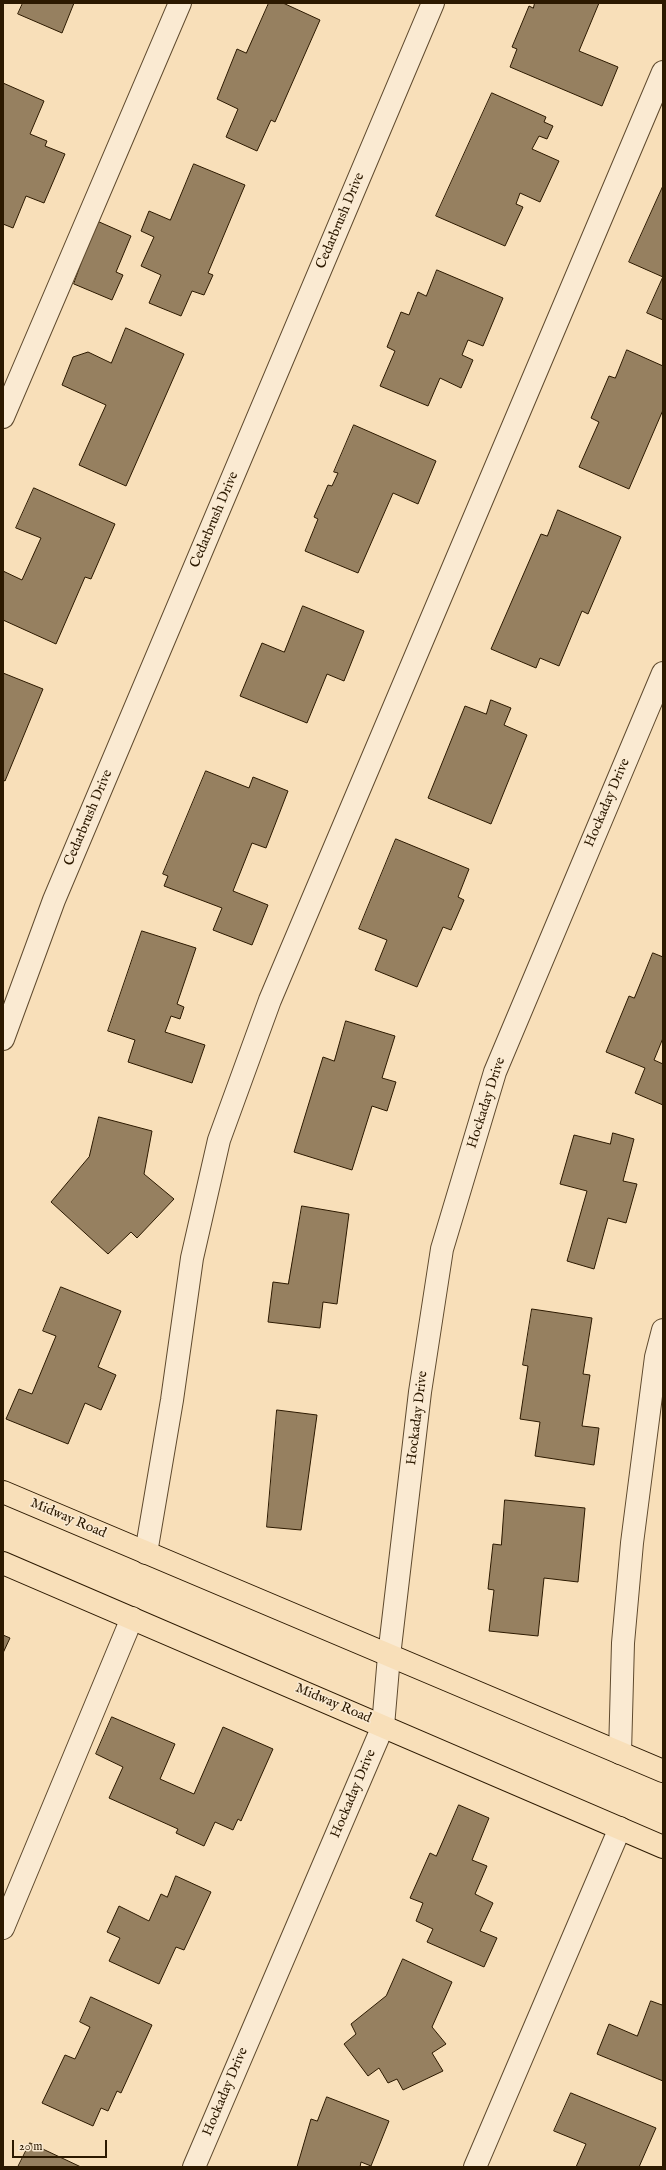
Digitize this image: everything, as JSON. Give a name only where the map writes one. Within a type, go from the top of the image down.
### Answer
[{"type":"main road","name":"Midway Road","points":[[3,1492],[663,1771]]},
{"type":"main road","name":"Midway Road","points":[[3,1563],[663,1847]]},
{"type":"street","points":[[3,417],[180,3]]},
{"type":"street","name":"Cedarbrush Drive","points":[[3,1039],[54,900],[433,3]]},
{"type":"street","points":[[146,1553],[172,1400],[192,1258],[219,1140],[270,1000],[663,72]]},
{"type":"street","name":"Hockaday Drive","points":[[194,2167],[383,1726],[389,1656],[420,1392],[442,1249],[495,1072],[663,673]]},
{"type":"street","points":[[620,1753],[623,1643],[632,1544],[656,1357],[663,1330]]},
{"type":"street","points":[[3,1928],[132,1618]]},
{"type":"street","points":[[475,2167],[620,1828]]},
{"type":"building","points":[[23,3],[74,3],[62,33],[18,14]]},
{"type":"building","points":[[269,3],[283,3],[320,20],[275,122],[271,120],[257,151],[226,137],[238,109],[217,99],[237,49],[246,53]]},
{"type":"building","points":[[535,3],[599,3],[579,51],[618,67],[602,106],[510,67],[517,49],[512,47],[529,6],[533,8]]},
{"type":"building","points":[[3,83],[44,101],[30,134],[47,141],[45,146],[65,154],[44,203],[26,196],[13,228],[3,224]]},
{"type":"building","points":[[492,93],[546,117],[544,122],[553,126],[547,139],[539,136],[532,149],[559,161],[540,202],[520,193],[516,204],[523,207],[505,246],[436,216]]},
{"type":"building","points":[[194,164],[245,185],[208,273],[213,275],[204,295],[192,291],[181,316],[149,303],[161,275],[141,266],[154,237],[141,231],[149,211],[170,220]]},
{"type":"building","points":[[663,186],[663,277],[629,262]]},
{"type":"building","points":[[97,221],[131,236],[116,272],[123,275],[112,300],[74,284]]},
{"type":"building","points":[[437,270],[503,298],[483,346],[468,340],[462,355],[473,360],[461,388],[440,378],[428,406],[380,386],[395,351],[387,347],[401,312],[409,315],[418,292],[426,296]]},
{"type":"building","points":[[663,277],[663,320],[647,313]]},
{"type":"building","points":[[126,328],[184,354],[126,486],[79,465],[106,405],[62,385],[73,357],[88,352],[111,363]]},
{"type":"building","points":[[627,350],[663,366],[663,410],[629,489],[579,467],[599,422],[591,418],[609,376],[615,378]]},
{"type":"building","points":[[354,425],[436,461],[418,504],[393,493],[358,573],[305,551],[318,519],[314,517],[328,485],[332,486],[338,473],[334,472]]},
{"type":"building","points":[[34,488],[115,524],[91,579],[85,577],[56,644],[3,620],[3,571],[22,580],[41,538],[16,528]]},
{"type":"building","points":[[558,510],[621,537],[588,614],[582,611],[559,666],[540,658],[536,668],[491,649],[541,534],[547,536]]},
{"type":"building","points":[[303,606],[364,631],[344,681],[327,674],[307,723],[240,696],[262,643],[284,652]]},
{"type":"building","points":[[3,673],[43,689],[5,781],[3,780]]},
{"type":"building","points":[[491,700],[511,708],[504,725],[527,735],[491,824],[428,798],[465,706],[486,714]]},
{"type":"building","points":[[206,771],[249,788],[253,777],[288,791],[266,848],[252,843],[233,891],[268,905],[252,945],[213,930],[222,908],[164,886],[168,876],[163,874]]},
{"type":"building","points":[[396,839],[469,869],[458,897],[464,900],[451,930],[443,927],[417,987],[375,970],[387,940],[359,929]]},
{"type":"building","points":[[142,931],[196,948],[177,1004],[184,1007],[180,1019],[171,1016],[165,1032],[205,1045],[192,1083],[128,1062],[135,1040],[108,1031]]},
{"type":"building","points":[[653,953],[663,957],[663,1038],[654,1060],[663,1064],[663,1105],[635,1093],[645,1068],[606,1052],[629,996],[634,998]]},
{"type":"building","points":[[346,1021],[395,1036],[382,1078],[396,1082],[387,1111],[372,1106],[352,1170],[294,1152],[323,1057],[334,1061]]},
{"type":"building","points":[[99,1117],[152,1131],[144,1174],[174,1199],[137,1238],[131,1232],[108,1254],[51,1202],[89,1157]]},
{"type":"building","points":[[613,1133],[634,1139],[623,1181],[637,1184],[626,1223],[608,1218],[594,1269],[567,1261],[587,1191],[560,1184],[574,1135],[610,1144]]},
{"type":"building","points":[[302,1206],[349,1214],[337,1304],[323,1302],[320,1328],[268,1322],[273,1282],[288,1284]]},
{"type":"building","points":[[61,1287],[121,1311],[98,1367],[116,1375],[101,1410],[85,1403],[68,1444],[6,1419],[19,1389],[32,1394],[56,1336],[43,1331]]},
{"type":"building","points":[[532,1309],[592,1318],[583,1374],[590,1375],[582,1426],[599,1428],[594,1465],[535,1456],[540,1422],[520,1419],[528,1366],[523,1365]]},
{"type":"building","points":[[277,1410],[317,1415],[301,1530],[267,1527]]},
{"type":"building","points":[[505,1500],[585,1508],[578,1582],[544,1578],[538,1636],[489,1631],[494,1590],[488,1589],[493,1544],[501,1545]]},
{"type":"building","points":[[3,1635],[10,1638],[3,1653]]},
{"type":"building","points":[[112,1717],[175,1744],[160,1779],[194,1794],[223,1727],[273,1749],[241,1821],[238,1819],[233,1830],[215,1822],[204,1846],[176,1833],[178,1829],[109,1798],[123,1767],[96,1754]]},
{"type":"building","points":[[459,1805],[489,1818],[472,1860],[487,1866],[475,1894],[493,1903],[480,1931],[497,1938],[484,1967],[427,1942],[433,1929],[416,1921],[423,1903],[410,1898],[430,1853],[436,1856]]},
{"type":"building","points":[[176,1876],[211,1892],[184,1950],[176,1947],[159,1984],[109,1961],[120,1938],[107,1932],[119,1906],[149,1921],[161,1894],[167,1897]]},
{"type":"building","points":[[403,1959],[452,1982],[432,2027],[446,2044],[432,2053],[443,2071],[403,2090],[397,2079],[388,2083],[379,2068],[368,2076],[344,2044],[356,2034],[351,2024],[386,1996]]},
{"type":"building","points":[[91,1997],[152,2025],[121,2093],[117,2091],[108,2111],[101,2108],[93,2126],[42,2103],[65,2055],[75,2059],[90,2027],[80,2022]]},
{"type":"building","points":[[651,2001],[662,2005],[663,2002],[663,2081],[597,2054],[609,2024],[637,2036]]},
{"type":"building","points":[[571,2093],[656,2128],[639,2167],[576,2167],[586,2144],[554,2131]]},
{"type":"building","points":[[327,2097],[389,2121],[371,2166],[361,2162],[360,2167],[297,2167],[311,2119],[317,2121]]},
{"type":"building","points":[[30,2143],[81,2167],[18,2167]]}]
